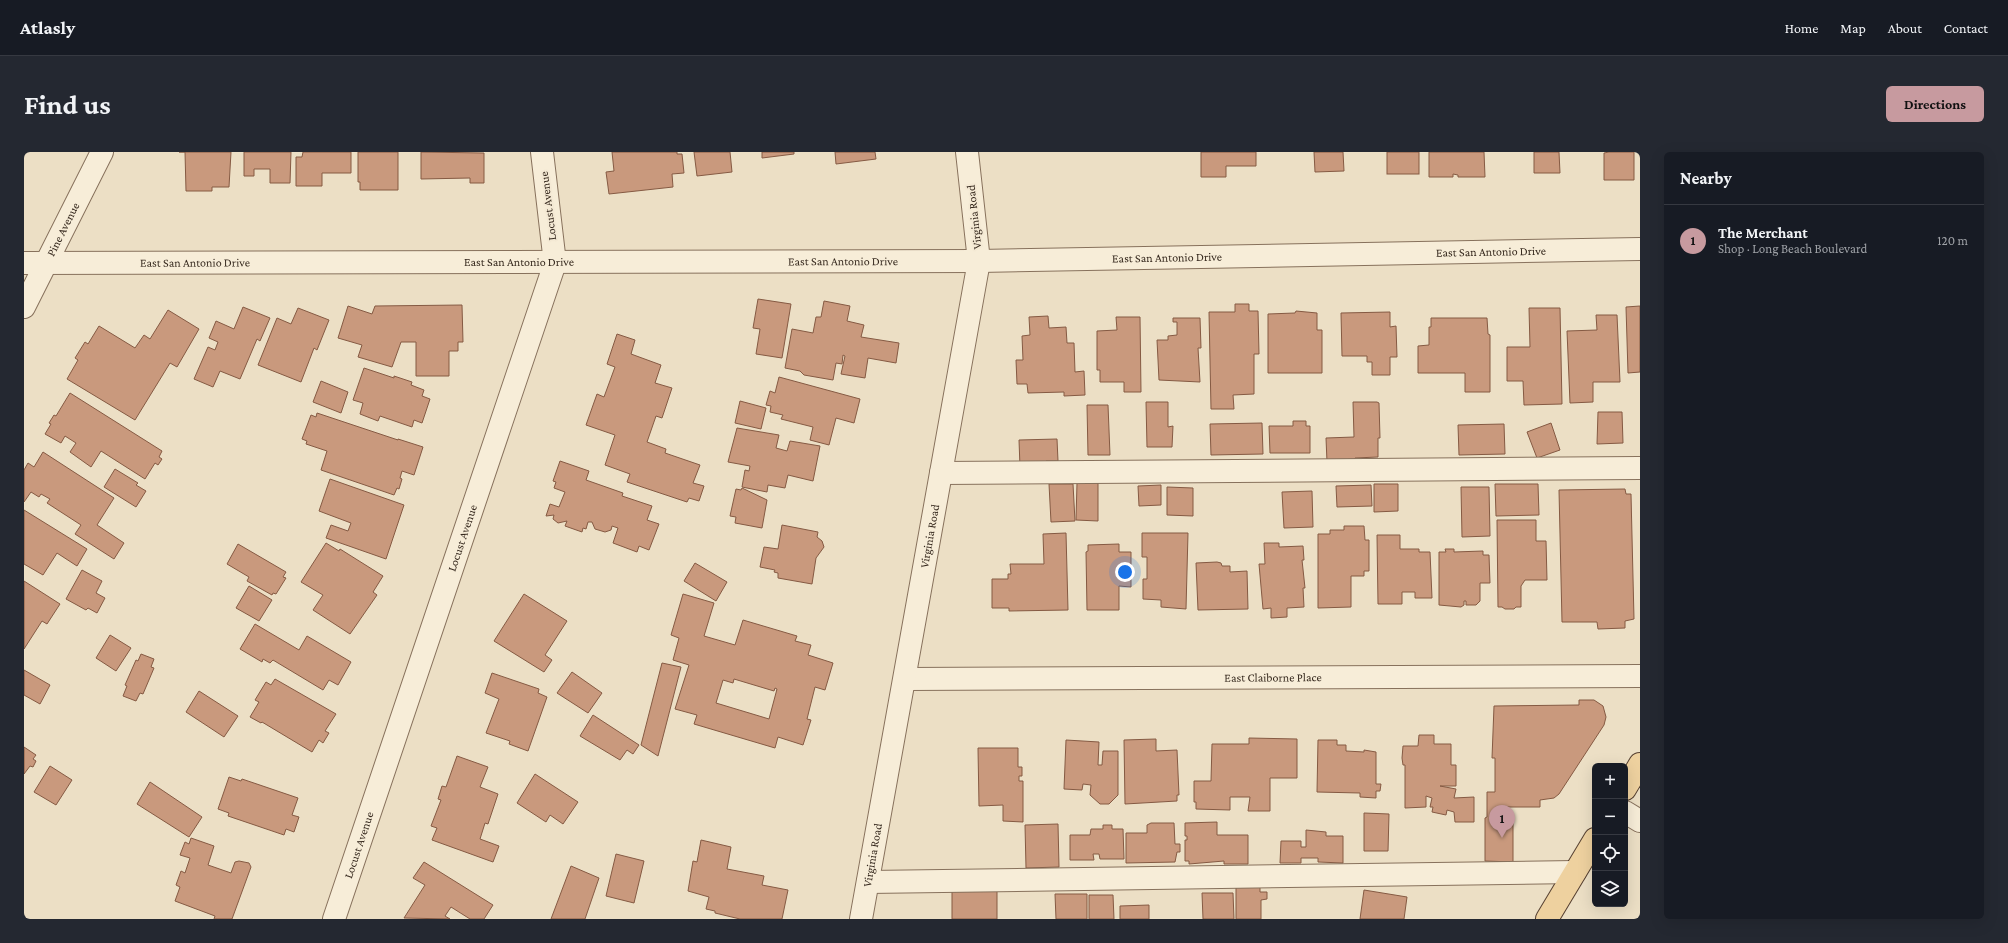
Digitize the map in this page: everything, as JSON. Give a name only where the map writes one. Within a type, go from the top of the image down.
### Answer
[{"type":"main road","points":[[1628,784],[1640,764]]},
{"type":"main road","points":[[1547,919],[1592,844]]},
{"type":"street","name":"Pine Avenue","points":[[24,307],[102,152]]},
{"type":"street","name":"Locust Avenue","points":[[334,919],[555,263],[542,152]]},
{"type":"street","name":"Virginia Road","points":[[861,919],[906,679],[979,261],[967,152]]},
{"type":"street","name":"East San Antonio Drive","points":[[24,263],[979,261],[1640,248]]},
{"type":"street","points":[[941,474],[1640,468]]},
{"type":"street","name":"East Claiborne Place","points":[[906,679],[1640,676]]},
{"type":"street","points":[[1628,814],[1640,821]]},
{"type":"street","points":[[868,882],[1575,872]]},
{"type":"building","points":[[185,152],[231,152],[229,187],[212,187],[212,191],[186,191]]},
{"type":"building","points":[[244,152],[291,152],[290,183],[270,183],[270,169],[254,169],[254,176],[244,176]]},
{"type":"building","points":[[303,152],[351,152],[351,173],[322,173],[322,186],[296,186],[296,157],[302,157]]},
{"type":"building","points":[[358,152],[398,152],[398,190],[360,190],[360,182],[358,182]]},
{"type":"building","points":[[421,152],[484,153],[484,183],[470,183],[470,178],[421,179]]},
{"type":"building","points":[[612,152],[677,152],[677,154],[682,154],[684,173],[672,174],[673,187],[609,194],[606,172],[614,171]]},
{"type":"building","points":[[694,152],[730,152],[732,172],[697,176]]},
{"type":"building","points":[[762,152],[794,152],[794,154],[762,158]]},
{"type":"building","points":[[835,152],[875,152],[876,159],[836,164]]},
{"type":"building","points":[[1201,152],[1256,152],[1256,166],[1226,166],[1226,177],[1201,177]]},
{"type":"building","points":[[1314,152],[1343,152],[1344,171],[1315,172]]},
{"type":"building","points":[[1387,152],[1419,152],[1419,174],[1387,174]]},
{"type":"building","points":[[1429,152],[1484,152],[1485,177],[1458,177],[1458,175],[1453,174],[1453,177],[1429,177]]},
{"type":"building","points":[[1534,152],[1559,152],[1560,173],[1534,173]]},
{"type":"building","points":[[1634,152],[1634,180],[1604,180],[1604,153]]},
{"type":"building","points":[[758,299],[791,304],[782,358],[756,354],[760,329],[753,328]]},
{"type":"building","points":[[824,301],[850,306],[847,321],[864,325],[861,337],[899,343],[896,363],[868,358],[865,378],[841,374],[845,356],[843,355],[842,364],[836,363],[833,380],[804,375],[800,371],[785,368],[792,329],[813,333],[816,317],[821,317]]},
{"type":"building","points":[[1235,304],[1249,304],[1249,311],[1258,311],[1259,354],[1254,354],[1254,394],[1233,395],[1234,409],[1211,409],[1209,312],[1235,312]]},
{"type":"building","points":[[462,305],[463,342],[458,342],[458,351],[449,351],[449,376],[416,376],[416,342],[401,342],[392,367],[358,357],[362,345],[338,338],[348,306],[372,314],[375,306]]},
{"type":"building","points":[[1640,306],[1640,372],[1628,373],[1626,307]]},
{"type":"building","points":[[243,307],[270,318],[260,341],[257,339],[240,379],[220,371],[213,387],[194,379],[208,347],[215,350],[218,342],[209,338],[216,321],[234,329]]},
{"type":"building","points":[[298,308],[329,320],[317,350],[314,348],[301,382],[258,365],[277,318],[291,324]]},
{"type":"building","points":[[1529,308],[1560,308],[1562,404],[1524,405],[1523,381],[1507,381],[1507,347],[1530,347]]},
{"type":"building","points":[[168,310],[199,329],[177,367],[170,363],[135,420],[67,379],[78,360],[75,358],[85,342],[88,344],[99,326],[135,348],[144,335],[150,339]]},
{"type":"building","points":[[1296,311],[1317,313],[1317,330],[1322,330],[1322,373],[1268,373],[1268,314],[1295,313]]},
{"type":"building","points":[[1390,312],[1390,327],[1396,326],[1397,357],[1390,357],[1390,375],[1372,375],[1372,362],[1367,362],[1367,356],[1342,356],[1341,313]]},
{"type":"building","points":[[1596,315],[1617,315],[1620,382],[1593,382],[1593,402],[1570,403],[1567,331],[1597,330]]},
{"type":"building","points":[[1048,316],[1049,328],[1066,327],[1067,343],[1074,343],[1075,372],[1084,371],[1085,395],[1064,396],[1064,392],[1028,393],[1027,384],[1017,384],[1016,360],[1023,360],[1022,336],[1030,335],[1029,317]]},
{"type":"building","points":[[1116,317],[1140,317],[1141,392],[1124,392],[1124,382],[1100,382],[1100,370],[1097,370],[1097,331],[1117,330]]},
{"type":"building","points":[[1173,318],[1200,318],[1201,348],[1198,348],[1200,382],[1159,380],[1157,340],[1168,340],[1168,336],[1177,335],[1177,322],[1173,322]]},
{"type":"building","points":[[1431,318],[1487,318],[1488,334],[1490,335],[1490,392],[1465,392],[1465,373],[1418,373],[1418,346],[1429,345],[1429,327],[1431,327]]},
{"type":"building","points":[[617,334],[635,340],[631,354],[661,365],[655,383],[672,388],[662,418],[656,416],[647,442],[666,449],[665,453],[700,465],[693,483],[704,486],[699,501],[689,498],[687,502],[627,482],[630,474],[605,465],[615,435],[586,425],[597,394],[604,397],[615,367],[607,364]]},
{"type":"building","points":[[364,368],[412,382],[411,385],[424,390],[422,396],[430,399],[422,423],[414,420],[412,427],[380,416],[378,421],[360,414],[363,403],[353,400]]},
{"type":"building","points":[[779,377],[860,399],[854,423],[836,418],[829,445],[810,440],[813,427],[781,419],[783,415],[770,412],[771,406],[766,405],[770,391],[775,393]]},
{"type":"building","points":[[321,381],[348,392],[341,413],[313,402]]},
{"type":"building","points":[[70,393],[162,451],[159,457],[162,459],[158,465],[155,463],[145,479],[101,451],[91,467],[70,452],[76,443],[65,436],[61,443],[45,434],[51,424],[49,423],[54,415],[56,416]]},
{"type":"building","points":[[740,401],[766,408],[761,429],[735,423]]},
{"type":"building","points":[[1146,402],[1168,402],[1168,427],[1173,426],[1172,447],[1147,447]]},
{"type":"building","points":[[1353,402],[1379,403],[1380,438],[1378,438],[1378,457],[1355,458],[1355,462],[1327,462],[1326,438],[1354,437]]},
{"type":"building","points":[[1087,405],[1108,405],[1110,455],[1088,455]]},
{"type":"building","points":[[1598,412],[1622,412],[1623,443],[1597,444]]},
{"type":"building","points":[[317,413],[423,447],[414,475],[402,471],[400,478],[402,479],[399,489],[397,488],[394,495],[321,470],[327,451],[306,444],[307,441],[302,439],[311,415],[316,417]]},
{"type":"building","points":[[1293,421],[1306,421],[1306,426],[1310,426],[1310,453],[1270,453],[1269,426],[1293,426]]},
{"type":"building","points":[[1262,423],[1263,454],[1211,455],[1210,424]]},
{"type":"building","points":[[1551,423],[1560,450],[1537,458],[1527,432]]},
{"type":"building","points":[[1504,424],[1505,454],[1459,455],[1458,425]]},
{"type":"building","points":[[737,428],[779,435],[776,448],[787,451],[790,441],[820,446],[813,481],[788,475],[785,488],[768,485],[767,492],[742,487],[745,470],[749,471],[750,466],[728,462]]},
{"type":"building","points":[[1057,439],[1058,461],[1046,461],[1046,466],[1020,467],[1019,440]]},
{"type":"building","points":[[43,452],[114,498],[97,525],[124,543],[114,559],[75,534],[81,525],[47,503],[50,499],[41,494],[39,497],[31,492],[24,502],[24,470],[28,463],[34,467]]},
{"type":"building","points":[[560,461],[589,471],[586,480],[623,493],[622,496],[652,506],[647,520],[659,524],[649,550],[639,546],[637,552],[613,543],[618,528],[612,526],[611,530],[605,532],[595,529],[592,522],[588,522],[586,529],[583,528],[582,532],[565,526],[567,521],[558,523],[553,519],[554,515],[546,516],[550,504],[559,507],[565,492],[554,488],[556,482],[553,481]]},
{"type":"building","points":[[115,469],[138,483],[136,485],[146,491],[136,507],[104,487]]},
{"type":"building","points":[[330,479],[404,505],[386,559],[326,538],[331,525],[348,531],[351,523],[319,511]]},
{"type":"building","points":[[1077,483],[1098,483],[1098,521],[1076,520]]},
{"type":"building","points":[[1049,484],[1073,484],[1075,521],[1051,522]]},
{"type":"building","points":[[1374,484],[1398,484],[1398,511],[1374,512]]},
{"type":"building","points":[[1495,484],[1538,484],[1539,515],[1496,516]]},
{"type":"building","points":[[1161,485],[1161,505],[1139,506],[1138,486]]},
{"type":"building","points":[[1371,485],[1372,506],[1337,507],[1336,486]]},
{"type":"building","points":[[1167,487],[1193,488],[1193,516],[1167,515]]},
{"type":"building","points":[[1461,487],[1489,487],[1490,536],[1462,537]]},
{"type":"building","points":[[742,488],[767,500],[762,528],[735,523],[736,517],[730,516],[736,489],[741,490]]},
{"type":"building","points":[[1625,489],[1626,494],[1631,494],[1634,619],[1625,621],[1625,628],[1598,629],[1597,622],[1562,622],[1559,490]]},
{"type":"building","points":[[1312,491],[1313,527],[1284,528],[1282,492]]},
{"type":"building","points":[[24,510],[87,549],[77,566],[57,553],[43,575],[24,564]]},
{"type":"building","points":[[1497,520],[1536,520],[1536,541],[1546,541],[1547,580],[1525,580],[1521,586],[1521,607],[1516,607],[1514,609],[1498,607]]},
{"type":"building","points":[[782,525],[818,532],[817,537],[822,541],[824,547],[816,558],[812,584],[778,578],[778,573],[774,572],[775,570],[760,567],[764,547],[778,549]]},
{"type":"building","points":[[1344,526],[1364,526],[1365,540],[1369,540],[1369,571],[1364,571],[1364,576],[1351,576],[1351,607],[1318,608],[1318,534],[1330,534],[1330,530],[1344,530]]},
{"type":"building","points":[[1066,533],[1068,610],[1009,611],[1009,608],[992,608],[992,579],[1008,579],[1008,574],[1011,574],[1010,564],[1044,564],[1043,534]]},
{"type":"building","points":[[1142,533],[1188,533],[1186,609],[1161,607],[1161,600],[1143,599],[1143,579],[1147,579],[1147,557],[1142,557]]},
{"type":"building","points":[[1377,535],[1400,535],[1400,549],[1419,549],[1419,552],[1430,552],[1432,598],[1415,598],[1415,592],[1402,592],[1402,604],[1378,604]]},
{"type":"building","points":[[326,543],[339,551],[340,549],[383,576],[373,592],[377,595],[350,634],[313,610],[323,595],[301,582]]},
{"type":"building","points":[[1264,543],[1279,543],[1279,547],[1303,546],[1304,560],[1302,560],[1305,588],[1303,588],[1304,607],[1287,608],[1287,617],[1271,618],[1271,608],[1263,609],[1259,564],[1265,564]]},
{"type":"building","points":[[238,544],[286,572],[283,577],[286,578],[276,594],[273,593],[272,595],[247,581],[249,577],[227,564]]},
{"type":"building","points":[[1119,544],[1119,552],[1131,552],[1131,587],[1119,586],[1119,610],[1087,610],[1086,552],[1088,551],[1088,545]]},
{"type":"building","points":[[1445,549],[1454,549],[1454,552],[1483,551],[1483,555],[1489,555],[1490,583],[1480,583],[1480,601],[1476,605],[1466,605],[1466,601],[1464,601],[1464,605],[1461,607],[1439,605],[1439,552],[1446,552]]},
{"type":"building","points":[[695,563],[727,582],[716,601],[684,581]]},
{"type":"building","points":[[1196,563],[1221,563],[1222,566],[1230,566],[1230,572],[1247,571],[1248,609],[1198,610]]},
{"type":"building","points":[[82,570],[102,581],[96,593],[105,598],[97,613],[88,608],[86,610],[66,599]]},
{"type":"building","points":[[24,581],[60,604],[47,624],[42,621],[24,649]]},
{"type":"building","points":[[249,586],[272,600],[259,621],[236,608]]},
{"type":"building","points":[[524,594],[567,621],[545,655],[552,660],[544,672],[494,641]]},
{"type":"building","points":[[683,594],[714,603],[704,636],[735,645],[743,620],[797,636],[795,641],[811,645],[808,655],[833,663],[825,690],[815,687],[807,719],[811,720],[803,745],[778,737],[775,748],[694,724],[697,715],[675,709],[689,665],[673,660],[679,638],[671,635]],"holes":[[[734,679],[774,691],[775,688],[777,689],[769,719],[716,703],[723,680],[733,683]]]},
{"type":"building","points":[[255,624],[299,650],[307,636],[351,662],[338,685],[329,680],[323,690],[273,660],[270,663],[263,659],[262,662],[240,649]]},
{"type":"building","points":[[110,635],[131,648],[116,671],[96,658]]},
{"type":"building","points":[[141,654],[154,659],[151,667],[154,668],[143,694],[140,693],[136,701],[123,696],[127,686],[125,685],[136,660],[138,661]]},
{"type":"building","points":[[662,663],[681,667],[658,756],[641,745]]},
{"type":"building","points":[[24,670],[50,685],[40,704],[24,695]]},
{"type":"building","points":[[572,672],[602,693],[588,713],[557,693]]},
{"type":"building","points":[[492,673],[539,689],[538,693],[547,697],[528,751],[509,744],[510,741],[486,733],[499,699],[485,693]]},
{"type":"building","points":[[275,679],[336,714],[325,731],[329,733],[323,743],[319,740],[312,752],[262,722],[261,723],[250,717],[259,702],[255,700],[266,682],[271,685]]},
{"type":"building","points":[[199,691],[238,716],[224,737],[186,712]]},
{"type":"building","points":[[1579,700],[1594,700],[1603,706],[1606,717],[1604,725],[1559,794],[1554,798],[1540,800],[1540,807],[1501,807],[1500,813],[1494,816],[1513,817],[1513,862],[1485,861],[1485,818],[1487,817],[1487,792],[1495,792],[1495,758],[1492,758],[1494,706],[1579,705]]},
{"type":"building","points":[[593,715],[639,745],[633,754],[627,750],[620,760],[580,736]]},
{"type":"building","points":[[1419,735],[1434,735],[1434,744],[1451,744],[1451,765],[1456,765],[1456,786],[1440,786],[1456,789],[1454,798],[1474,797],[1474,822],[1455,822],[1454,812],[1447,810],[1446,815],[1432,812],[1433,807],[1430,807],[1432,798],[1426,796],[1426,807],[1405,808],[1405,765],[1403,765],[1402,758],[1403,746],[1418,746]]},
{"type":"building","points":[[1249,738],[1297,739],[1297,778],[1270,778],[1270,811],[1248,811],[1250,797],[1230,797],[1230,810],[1196,809],[1196,802],[1194,802],[1194,781],[1211,781],[1212,744],[1249,744]]},
{"type":"building","points":[[1156,739],[1156,751],[1177,750],[1179,795],[1177,795],[1177,801],[1125,804],[1124,740]]},
{"type":"building","points":[[1066,740],[1099,742],[1098,765],[1102,765],[1103,751],[1118,751],[1118,795],[1109,804],[1100,804],[1090,795],[1091,785],[1083,784],[1082,790],[1064,789]]},
{"type":"building","points":[[1318,740],[1337,740],[1337,745],[1346,745],[1346,751],[1364,752],[1364,750],[1376,752],[1376,784],[1381,784],[1380,791],[1376,791],[1376,798],[1360,797],[1360,793],[1317,792]]},
{"type":"building","points":[[24,747],[36,755],[33,759],[36,761],[33,767],[30,766],[24,774]]},
{"type":"building","points":[[978,748],[1018,748],[1018,767],[1022,767],[1022,776],[1019,776],[1019,781],[1023,781],[1023,822],[1003,821],[1003,805],[979,806]]},
{"type":"building","points":[[457,756],[488,767],[480,787],[498,794],[488,824],[485,823],[480,839],[499,846],[493,862],[432,840],[437,828],[431,826],[441,800],[438,799],[442,786],[446,787]]},
{"type":"building","points":[[50,766],[72,780],[56,805],[34,792]]},
{"type":"building","points":[[535,774],[578,802],[563,824],[550,815],[546,822],[517,803]]},
{"type":"building","points":[[229,777],[241,781],[242,779],[298,798],[292,815],[299,817],[294,832],[286,829],[284,835],[228,816],[229,813],[218,809]]},
{"type":"building","points":[[150,782],[202,817],[189,837],[137,804]]},
{"type":"building","points":[[1364,813],[1389,814],[1388,851],[1364,851]]},
{"type":"building","points":[[1217,822],[1217,835],[1248,835],[1248,864],[1224,864],[1224,861],[1189,864],[1189,861],[1185,861],[1185,840],[1187,840],[1187,836],[1185,836],[1185,823]]},
{"type":"building","points":[[1151,823],[1174,823],[1175,844],[1180,844],[1180,852],[1177,852],[1175,862],[1126,863],[1126,833],[1147,833],[1147,825]]},
{"type":"building","points":[[1058,824],[1059,867],[1026,868],[1025,825]]},
{"type":"building","points":[[1103,825],[1112,825],[1112,829],[1123,829],[1124,859],[1100,859],[1099,854],[1093,854],[1094,860],[1070,860],[1070,835],[1090,835],[1091,829],[1103,829]]},
{"type":"building","points":[[1306,830],[1326,832],[1326,836],[1343,836],[1343,863],[1318,862],[1318,858],[1301,858],[1301,863],[1280,863],[1281,841],[1301,841],[1301,847],[1306,847]]},
{"type":"building","points":[[191,838],[214,846],[208,865],[231,873],[235,862],[239,861],[249,863],[251,867],[232,919],[214,919],[215,916],[175,901],[180,887],[176,885],[181,871],[185,873],[190,858],[180,855],[185,842],[189,844]]},
{"type":"building","points":[[701,840],[731,847],[727,869],[764,876],[762,885],[788,890],[782,919],[740,919],[715,913],[715,911],[706,909],[709,897],[688,891],[693,861],[697,862]]},
{"type":"building","points":[[616,854],[644,861],[634,903],[606,896]]},
{"type":"building","points":[[424,862],[493,905],[484,919],[470,919],[451,907],[445,916],[450,919],[404,918],[425,885],[413,878]]},
{"type":"building","points":[[571,866],[599,878],[585,919],[551,919]]},
{"type":"building","points":[[1236,885],[1260,885],[1260,892],[1267,892],[1267,899],[1261,900],[1261,919],[1236,919]]},
{"type":"building","points":[[952,887],[997,887],[997,919],[952,919]]},
{"type":"building","points":[[1364,890],[1407,897],[1404,919],[1360,919]]},
{"type":"building","points":[[1202,893],[1233,893],[1234,919],[1203,919]]},
{"type":"building","points":[[1055,894],[1087,894],[1087,919],[1056,919]]},
{"type":"building","points":[[1089,895],[1113,895],[1114,919],[1089,919]]},
{"type":"building","points":[[1149,905],[1149,919],[1120,919],[1120,906]]},
{"type":"place","name":"The Merchant","points":[[1502,838]]}]
